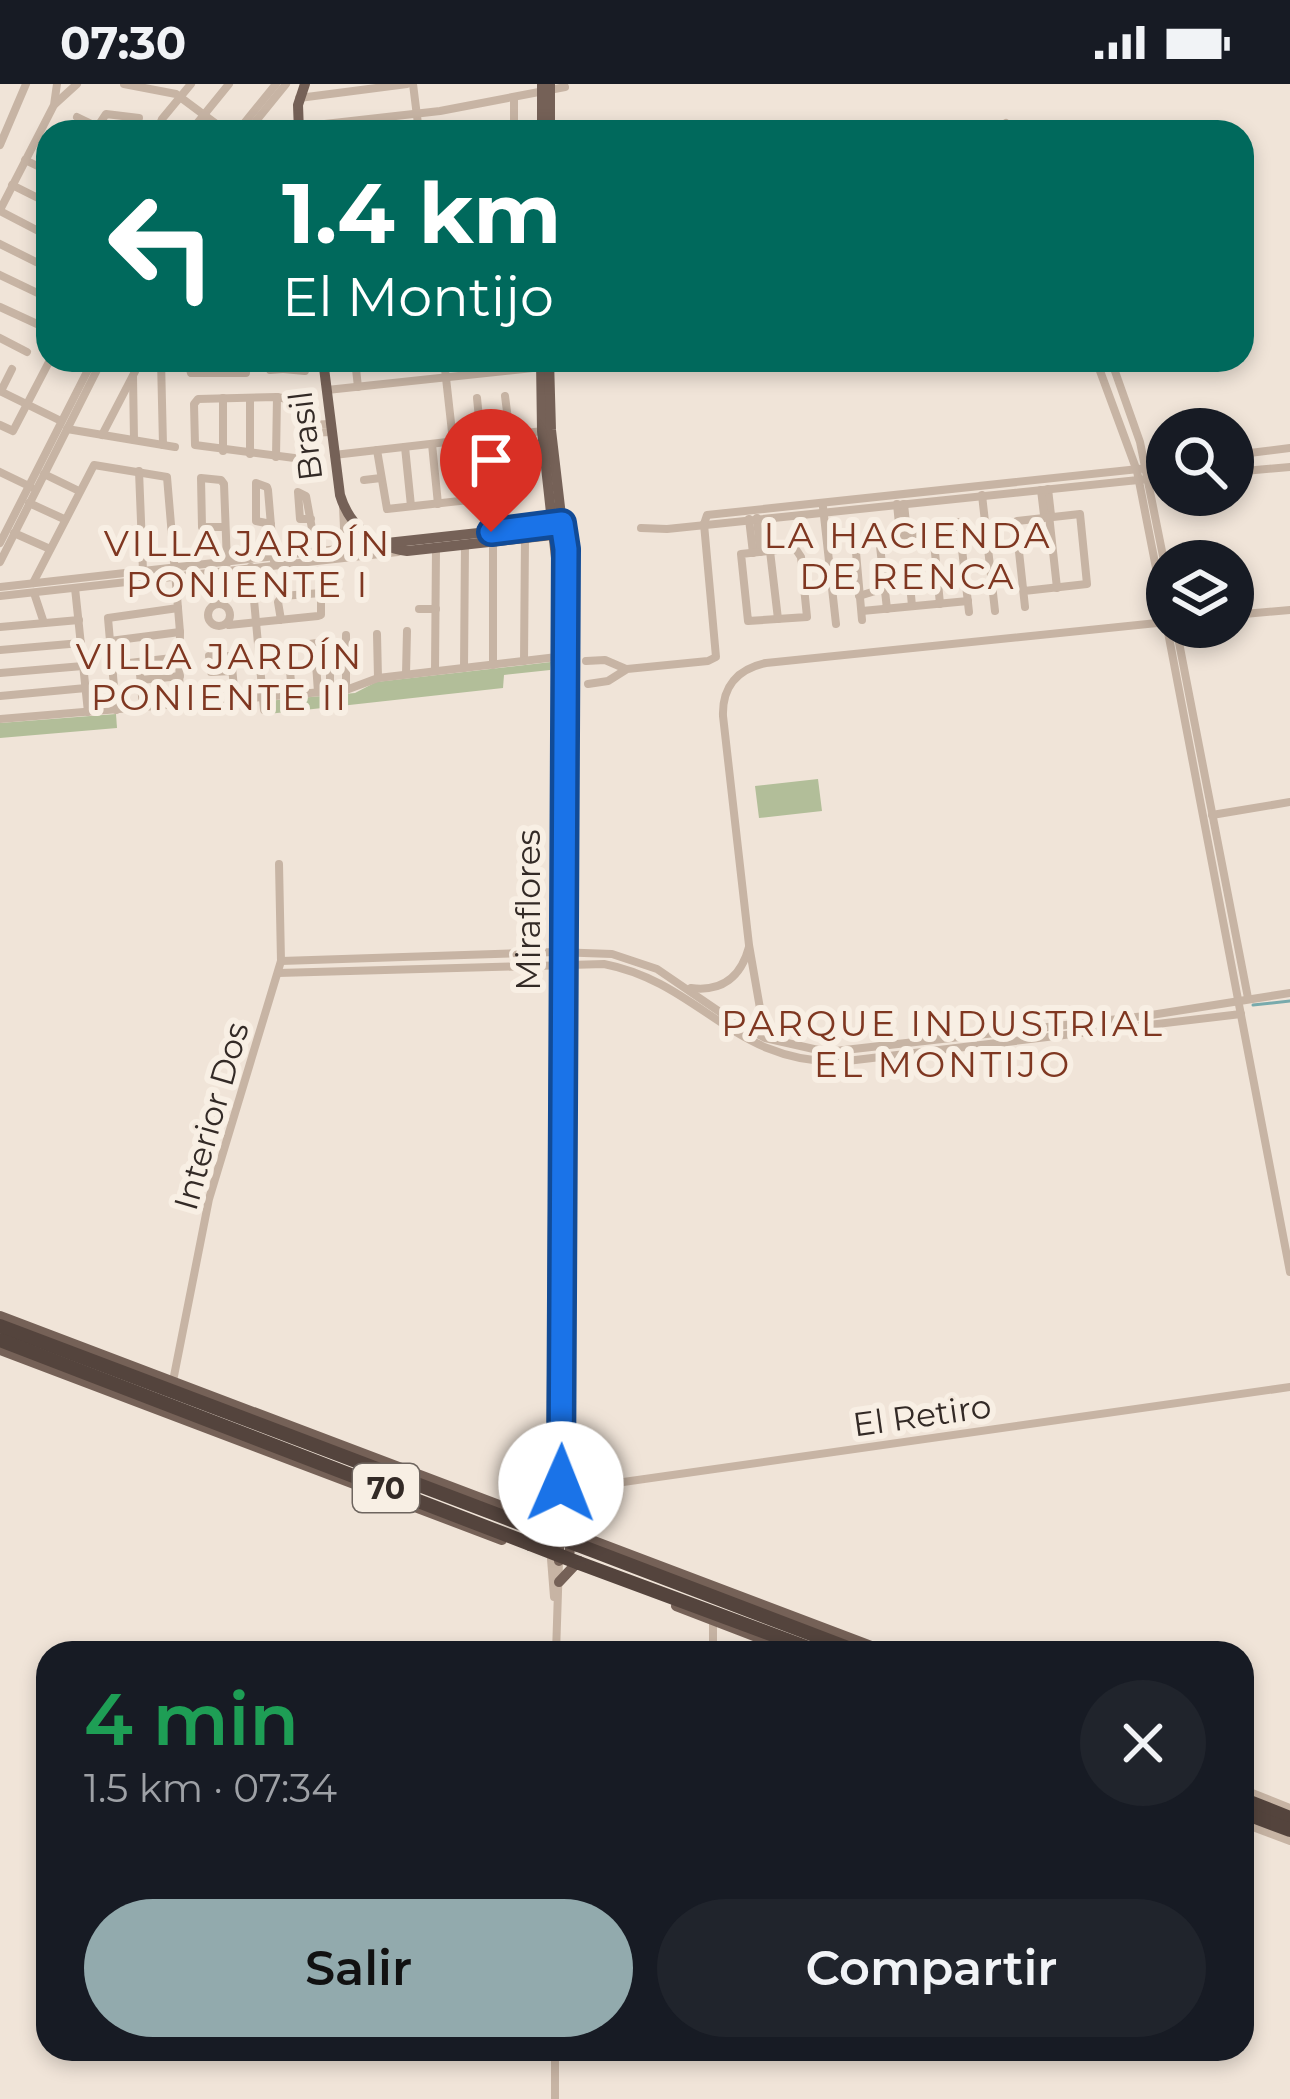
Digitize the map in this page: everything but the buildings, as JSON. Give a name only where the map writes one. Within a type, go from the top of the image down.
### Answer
[{"type":"highway","points":[[0,1316],[54,1347]]},
{"type":"highway","name":"70","points":[[0,1326],[533,1549],[789,1641]]},
{"type":"highway","name":"70","points":[[0,1344],[532,1523],[831,1641]]},
{"type":"highway","points":[[243,1425],[297,1462]]},
{"type":"highway","points":[[243,1425],[331,1442]]},
{"type":"highway","points":[[1254,1804],[1290,1818]]},
{"type":"highway","points":[[1254,1820],[1290,1836]]},
{"type":"main road","points":[[298,120],[305,84]]},
{"type":"main road","points":[[546,87],[546,120]]},
{"type":"main road","name":"Brasil","points":[[325,372],[343,506],[360,530],[384,544]]},
{"type":"main road","name":"Miraflores","points":[[545,372],[546,430],[562,567],[555,1560]]},
{"type":"main road","points":[[384,544],[407,551],[525,538],[559,529]]},
{"type":"main road","points":[[384,544],[559,529]]},
{"type":"main road","name":"Miraflores","points":[[561,803],[567,686],[562,660]]},
{"type":"main road","name":"Miraflores","points":[[555,1510],[560,1491],[559,1059]]},
{"type":"main road","points":[[0,1316],[532,1523],[856,1641]]},
{"type":"main road","points":[[0,1344],[767,1641]]},
{"type":"main road","points":[[532,1523],[555,1510],[576,1539]]},
{"type":"main road","points":[[532,1523],[541,1533],[533,1549]]},
{"type":"main road","points":[[576,1539],[568,1556],[576,1564]]},
{"type":"main road","points":[[559,1582],[576,1564]]},
{"type":"street","points":[[0,146],[26,84]]},
{"type":"street","points":[[48,120],[58,84]]},
{"type":"street","points":[[53,105],[77,84]]},
{"type":"street","points":[[124,84],[170,91],[211,120]]},
{"type":"street","points":[[165,120],[191,84]]},
{"type":"street","points":[[200,120],[229,84]]},
{"type":"street","points":[[247,120],[276,84]]},
{"type":"street","points":[[257,120],[286,84]]},
{"type":"street","points":[[299,98],[341,88],[410,84],[418,120]]},
{"type":"street","points":[[378,120],[565,87]]},
{"type":"street","points":[[514,98],[514,120]]},
{"type":"street","points":[[100,120],[104,114],[139,118]]},
{"type":"street","points":[[77,117],[82,120]]},
{"type":"street","points":[[36,146],[0,211],[36,230]]},
{"type":"street","points":[[25,160],[36,165]]},
{"type":"street","points":[[12,185],[36,197]]},
{"type":"street","points":[[0,244],[36,262]]},
{"type":"street","points":[[0,275],[36,292]]},
{"type":"street","points":[[0,307],[36,324]]},
{"type":"street","points":[[0,338],[27,352]]},
{"type":"street","points":[[12,369],[0,391],[64,425],[175,447]]},
{"type":"street","points":[[0,425],[13,431],[44,372]]},
{"type":"street","points":[[0,562],[92,372]]},
{"type":"street","points":[[102,435],[135,372]]},
{"type":"street","points":[[161,372],[163,445]]},
{"type":"street","points":[[189,372],[246,372]]},
{"type":"street","points":[[356,372],[358,387]]},
{"type":"street","points":[[445,372],[466,501]]},
{"type":"street","points":[[327,390],[474,372]]},
{"type":"street","points":[[1100,372],[1143,474],[1159,540]]},
{"type":"street","points":[[1115,372],[1135,426],[1154,540]]},
{"type":"street","points":[[133,376],[134,440]]},
{"type":"street","points":[[505,396],[516,482]]},
{"type":"street","points":[[223,451],[224,398]]},
{"type":"street","points":[[250,398],[250,454]]},
{"type":"street","points":[[250,398],[301,400],[302,459],[196,446],[196,400],[250,398]]},
{"type":"street","points":[[276,457],[277,398]]},
{"type":"street","points":[[377,450],[386,508],[490,497],[477,398]]},
{"type":"street","points":[[1122,430],[1135,426]]},
{"type":"street","points":[[304,429],[331,428]]},
{"type":"street","points":[[334,455],[546,430]]},
{"type":"street","points":[[431,444],[438,504]]},
{"type":"street","points":[[0,543],[29,503],[54,445]]},
{"type":"street","points":[[405,447],[411,506]]},
{"type":"street","points":[[1254,452],[1290,448]]},
{"type":"street","points":[[44,623],[33,588],[94,464],[167,477],[181,632],[179,704]]},
{"type":"street","points":[[1254,470],[1290,467]]},
{"type":"street","points":[[139,471],[143,571]]},
{"type":"street","points":[[0,472],[32,488]]},
{"type":"street","points":[[641,528],[1045,489],[1146,473]]},
{"type":"street","points":[[44,474],[79,491]]},
{"type":"street","points":[[0,719],[346,690],[377,678],[524,661],[604,660],[627,669],[710,661],[716,657],[707,515],[1146,474]]},
{"type":"street","points":[[225,527],[203,529],[200,481],[204,478],[223,481],[227,567]]},
{"type":"street","points":[[364,480],[381,478]]},
{"type":"street","points":[[271,524],[256,521],[256,483],[267,488],[271,524],[274,561]]},
{"type":"street","points":[[1045,489],[1057,588]]},
{"type":"street","points":[[981,492],[995,611]]},
{"type":"street","points":[[29,503],[64,519]]},
{"type":"street","points":[[900,504],[903,534]]},
{"type":"street","name":"Brasil","points":[[343,506],[345,553]]},
{"type":"street","points":[[823,507],[836,624]]},
{"type":"street","points":[[1024,592],[1084,586],[1088,581],[1080,514],[1016,523],[1025,607]]},
{"type":"street","points":[[0,518],[50,549]]},
{"type":"street","points":[[311,519],[317,557]]},
{"type":"street","points":[[753,519],[778,619]]},
{"type":"street","points":[[959,525],[968,607],[912,606],[861,615],[855,541],[903,534],[959,525]]},
{"type":"street","points":[[933,532],[940,604]]},
{"type":"street","points":[[879,537],[887,609]]},
{"type":"street","points":[[524,661],[525,538]]},
{"type":"street","points":[[493,664],[494,541]]},
{"type":"street","points":[[0,587],[33,588],[317,557],[384,544]]},
{"type":"street","points":[[464,668],[465,544]]},
{"type":"street","points":[[435,671],[436,548]]},
{"type":"street","points":[[795,548],[801,557],[806,617],[748,621],[741,554],[761,552],[795,548]]},
{"type":"street","points":[[345,553],[407,551]]},
{"type":"street","points":[[908,562],[912,606]]},
{"type":"street","points":[[248,564],[265,710]]},
{"type":"street","points":[[75,584],[143,571],[174,573]]},
{"type":"street","points":[[75,584],[88,712]]},
{"type":"street","points":[[0,596],[33,588]]},
{"type":"street","points":[[860,596],[885,588]]},
{"type":"street","points":[[229,625],[281,620],[321,615],[321,593],[282,596],[278,602],[281,620]]},
{"type":"street","points":[[116,710],[109,617],[178,608]]},
{"type":"street","points":[[419,609],[436,609]]},
{"type":"street","points":[[1254,614],[1290,610]]},
{"type":"street","points":[[0,627],[79,620]]},
{"type":"street","points":[[765,1038],[749,945],[724,697],[735,677],[761,663],[1146,627]]},
{"type":"street","points":[[110,641],[181,632]]},
{"type":"street","points":[[406,674],[407,632]]},
{"type":"street","points":[[377,634],[377,678]]},
{"type":"street","points":[[346,635],[346,690]]},
{"type":"street","points":[[0,650],[81,643]]},
{"type":"street","points":[[292,694],[288,647],[328,643],[330,691]]},
{"type":"street","points":[[1174,648],[1212,815],[1236,966]]},
{"type":"street","points":[[232,671],[210,671],[209,656],[230,654],[232,671],[235,699]]},
{"type":"street","points":[[112,665],[181,658]]},
{"type":"street","points":[[139,663],[142,707]]},
{"type":"street","points":[[316,664],[318,692]]},
{"type":"street","points":[[0,673],[83,666]]},
{"type":"street","points":[[567,686],[610,680],[627,669]]},
{"type":"street","points":[[141,680],[180,676]]},
{"type":"street","points":[[0,696],[86,688]]},
{"type":"street","points":[[1187,704],[1290,1272]]},
{"type":"street","points":[[1212,815],[1290,802]]},
{"type":"street","name":"Interior Dos","points":[[172,1382],[209,1198],[281,961],[279,864]]},
{"type":"street","points":[[688,988],[710,989],[730,981],[742,967],[749,945]]},
{"type":"street","points":[[580,963],[581,951]]},
{"type":"street","points":[[278,973],[560,957],[581,951],[612,954],[643,963],[765,1038],[827,1052],[889,1051]]},
{"type":"street","points":[[281,961],[560,957],[604,964],[669,986],[744,1040],[782,1056],[834,1062],[889,1051],[1240,1014]]},
{"type":"street","points":[[1054,1032],[1290,993]]},
{"type":"street","points":[[1215,1005],[1216,1017]]},
{"type":"street","name":"El Retiro","points":[[560,1491],[1290,1387]]},
{"type":"street","name":"Miraflores","points":[[555,1560],[556,1604]]},
{"type":"street","name":"Miraflores","points":[[555,1560],[556,1641]]},
{"type":"street","points":[[713,1620],[713,1641]]},
{"type":"street","points":[[1254,1794],[1290,1808]]},
{"type":"street","points":[[555,2061],[555,2099]]},
{"type":"green space","points":[[551,662],[550,670],[504,675],[503,688],[268,714],[267,701],[355,693],[376,682]]},
{"type":"green space","points":[[116,714],[117,728],[0,738],[0,723]]},
{"type":"green space","points":[[818,779],[822,811],[759,818],[755,786]]},
{"type":"waterway","points":[[1253,1005],[1290,1001]]},
{"type":"district","name":"LA HACIENDA DE RENCA","points":[[908,556]]},
{"type":"district","name":"VILLA JARDÍN PONIENTE I","points":[[248,564]]},
{"type":"district","name":"VILLA JARDÍN PONIENTE II","points":[[220,676]]},
{"type":"district","name":"PARQUE INDUSTRIAL EL MONTIJO","points":[[943,1044]]},
{"type":"route","points":[[491,532],[562,523],[566,549],[561,1484]]}]
